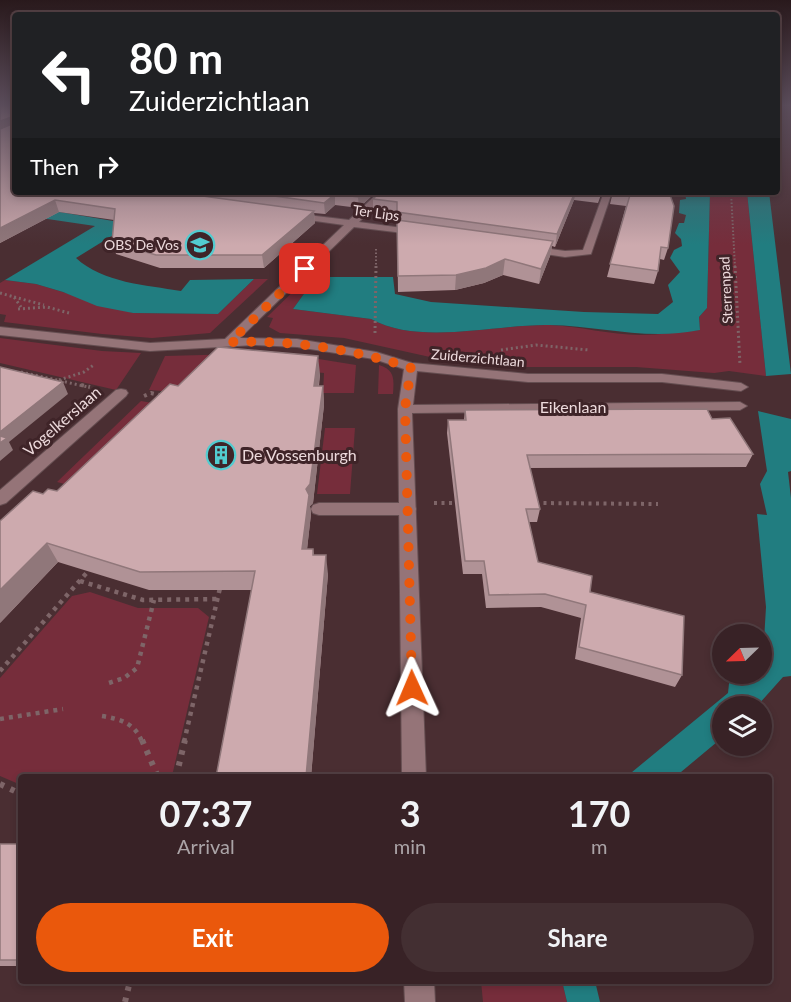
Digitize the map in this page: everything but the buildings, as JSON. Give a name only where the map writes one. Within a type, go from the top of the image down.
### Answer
[{"type":"street","points":[[230,342],[381,195]]},
{"type":"street","points":[[518,248],[578,255],[587,252],[607,195]]},
{"type":"street","name":"Ter Lips","points":[[282,213],[431,235]]},
{"type":"street","name":"Zuiderzichtlaan","points":[[0,331],[150,347],[230,342],[297,343],[376,356],[411,368],[528,378],[662,378],[741,387]]},
{"type":"street","points":[[411,368],[405,408],[414,774]]},
{"type":"street","name":"Vogelkerslaan","points":[[0,499],[121,393]]},
{"type":"street","name":"Eikenlaan","points":[[405,408],[740,406]]},
{"type":"street","points":[[319,509],[408,506]]},
{"type":"street","points":[[419,984],[420,1002]]},
{"type":"path","name":"Sterrenpad","points":[[731,195],[741,387]]},
{"type":"path","points":[[375,324],[376,276]]},
{"type":"path","points":[[0,293],[48,307]]},
{"type":"path","points":[[14,297],[21,307]]},
{"type":"path","points":[[58,380],[84,372],[93,366],[99,357],[102,343]]},
{"type":"path","points":[[12,370],[121,393]]},
{"type":"path","points":[[141,398],[151,393],[168,397]]},
{"type":"path","points":[[408,506],[468,503]]},
{"type":"path","points":[[527,503],[658,504]]},
{"type":"path","points":[[0,670],[95,564]]},
{"type":"path","points":[[177,774],[222,577]]},
{"type":"path","points":[[79,581],[142,600],[217,599]]},
{"type":"path","points":[[109,683],[124,678],[137,668],[154,600]]},
{"type":"path","points":[[0,719],[63,709]]},
{"type":"path","points":[[102,716],[118,718],[130,724],[144,739],[148,763],[156,774]]},
{"type":"path","points":[[0,784],[18,793]]},
{"type":"path","points":[[125,1002],[129,984]]},
{"type":"shaded area","points":[[710,195],[747,195],[766,376],[729,371],[714,373],[636,367],[501,367],[439,359],[344,338],[280,333],[269,327],[273,318],[267,317],[308,277],[316,277],[293,309],[371,319],[391,327],[412,331],[458,332],[549,325],[617,334],[662,334],[700,330],[699,317],[707,308]]},
{"type":"shaded area","points":[[254,279],[268,279],[210,333],[152,338],[102,334],[4,322],[6,315],[0,314],[0,283],[5,280],[36,284],[133,313],[218,314]]},
{"type":"shaded area","points":[[0,338],[102,351],[141,353],[116,390],[0,363]]},
{"type":"shaded area","points":[[241,354],[300,356],[356,365],[354,393],[323,393],[324,373],[220,363],[189,393],[149,390],[165,356]]},
{"type":"shaded area","points":[[379,365],[391,372],[393,394],[378,394]]},
{"type":"shaded area","points":[[141,401],[170,406],[84,489],[57,482]]},
{"type":"shaded area","points":[[325,428],[355,428],[350,494],[317,494]]},
{"type":"shaded area","points":[[90,592],[138,608],[198,608],[209,617],[172,774],[18,774],[18,784],[0,776],[0,678],[72,596]]},
{"type":"shaded area","points":[[481,984],[563,984],[567,1002],[483,1002]]},
{"type":"water","points":[[685,195],[710,195],[707,308],[699,317],[700,330],[642,334],[549,325],[458,332],[412,331],[391,327],[371,319],[293,309],[316,277],[393,277],[395,294],[431,302],[584,312],[658,314],[673,302],[668,285],[680,272],[670,258],[674,250],[682,246],[681,239],[675,233],[679,223],[684,223],[686,215],[679,213],[680,200],[686,199]]},
{"type":"water","points":[[747,195],[769,195],[791,374],[766,376]]},
{"type":"water","points":[[0,202],[131,224],[76,258],[99,273],[112,278],[181,291],[190,280],[254,279],[218,314],[133,313],[97,306],[36,284],[5,280],[95,226],[0,212]]},
{"type":"water","points":[[758,411],[791,419],[791,471],[788,472],[791,498],[791,676],[783,677],[766,696],[724,696],[728,693],[729,684],[772,684],[772,624],[765,624],[766,607],[757,514],[767,515],[760,484],[767,471]]},
{"type":"water","points":[[712,706],[712,746],[679,774],[630,774]]},
{"type":"water","points":[[563,984],[596,984],[600,1002],[567,1002]]},
{"type":"place","name":"OBS De Vos","points":[[200,245]]},
{"type":"place","name":"De Vossenburgh","points":[[221,455]]},
{"type":"route","points":[[305,269],[230,342],[297,343],[376,356],[411,368],[405,408],[412,688]]}]
